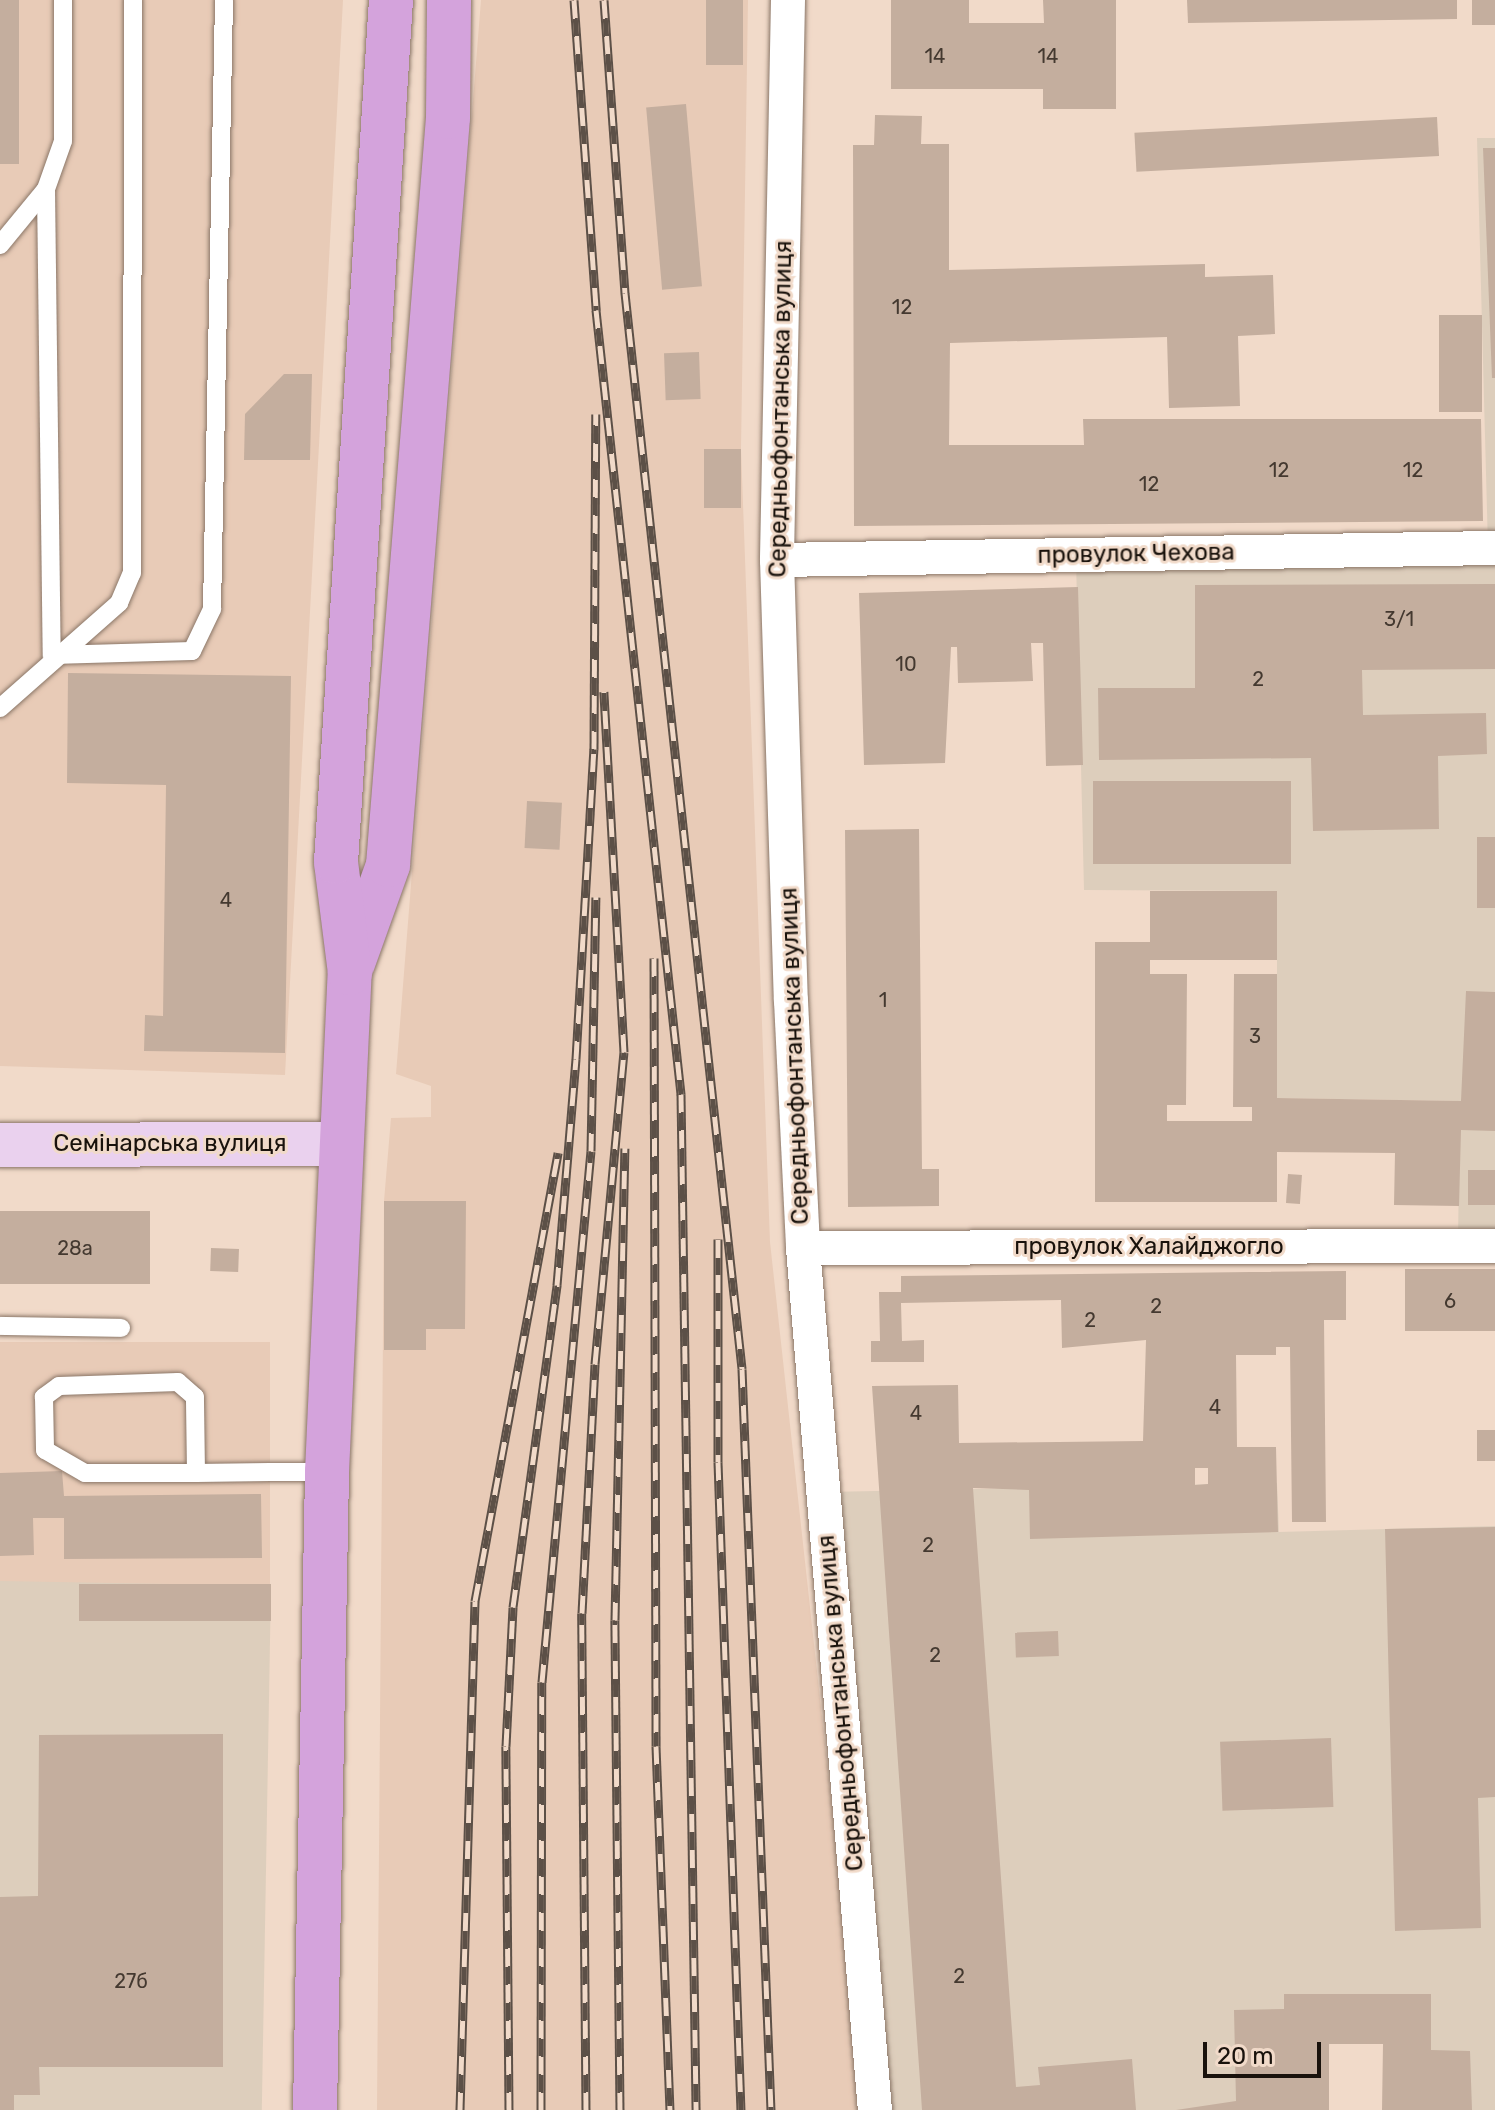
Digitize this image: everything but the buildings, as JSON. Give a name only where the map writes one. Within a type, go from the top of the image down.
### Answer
[{"type":"main road","points":[[315,2110],[327,1472],[350,973],[336,862],[391,0]]},
{"type":"main road","points":[[350,973],[388,865],[448,117],[449,0]]},
{"type":"street","name":"Середньофонтанська вулиця","points":[[788,0],[777,560],[803,1248],[875,2110]]},
{"type":"street","name":"провулок Чехова","points":[[777,560],[1495,548]]},
{"type":"street","name":"Семінарська вулиця","points":[[0,1145],[341,1144]]},
{"type":"street","name":"провулок Халайджогло","points":[[803,1248],[1495,1246]]},
{"type":"lane","points":[[0,245],[46,189],[63,141],[63,0]]},
{"type":"lane","points":[[0,708],[52,655],[119,603],[132,573],[133,0]]},
{"type":"lane","points":[[52,655],[192,651],[212,609],[224,0]]},
{"type":"lane","points":[[46,189],[52,655]]},
{"type":"lane","points":[[0,1326],[121,1328]]},
{"type":"lane","points":[[196,1473],[195,1397],[178,1382],[59,1386],[44,1397],[45,1450],[85,1473],[196,1473],[327,1472]]},
{"type":"shaded area","points":[[0,0],[343,0],[285,1075],[0,1066]]},
{"type":"shaded area","points":[[481,0],[748,0],[741,449],[770,1242],[865,2110],[377,2110],[384,1201],[391,1118],[431,1117],[431,1086],[396,1074]]},
{"type":"shaded area","points":[[1477,138],[1495,138],[1495,547],[1488,547]]},
{"type":"shaded area","points":[[1495,555],[1495,1239],[1458,1239],[1460,1101],[1277,1098],[1277,891],[1084,890],[1076,560]]},
{"type":"shaded area","points":[[0,1342],[270,1342],[270,1584],[0,1584]]},
{"type":"shaded area","points":[[1277,1483],[1279,1532],[1495,1526],[1495,2110],[1431,2110],[1431,1994],[1284,1994],[1283,2110],[884,2110],[825,1492]]},
{"type":"shaded area","points":[[0,1581],[271,1586],[262,2110],[0,2110]]},
{"type":"railway","points":[[574,0],[596,310],[681,1094],[696,2110]]},
{"type":"railway","points":[[604,0],[625,293],[742,1369],[771,2110]]},
{"type":"railway","points":[[509,2110],[506,1746],[513,1607],[557,1285],[576,1059],[594,749],[596,414]]},
{"type":"railway","points":[[586,2110],[582,1613],[595,1364],[624,1052],[604,692]]},
{"type":"railway","points":[[541,2110],[542,1682],[591,1151],[596,897]]},
{"type":"railway","points":[[654,958],[656,1746],[670,2110]]},
{"type":"railway","points":[[620,2110],[615,1620],[625,1148]]},
{"type":"railway","points":[[460,2110],[475,1601],[558,1153]]},
{"type":"railway","points":[[718,1239],[718,1462],[741,2110]]}]
